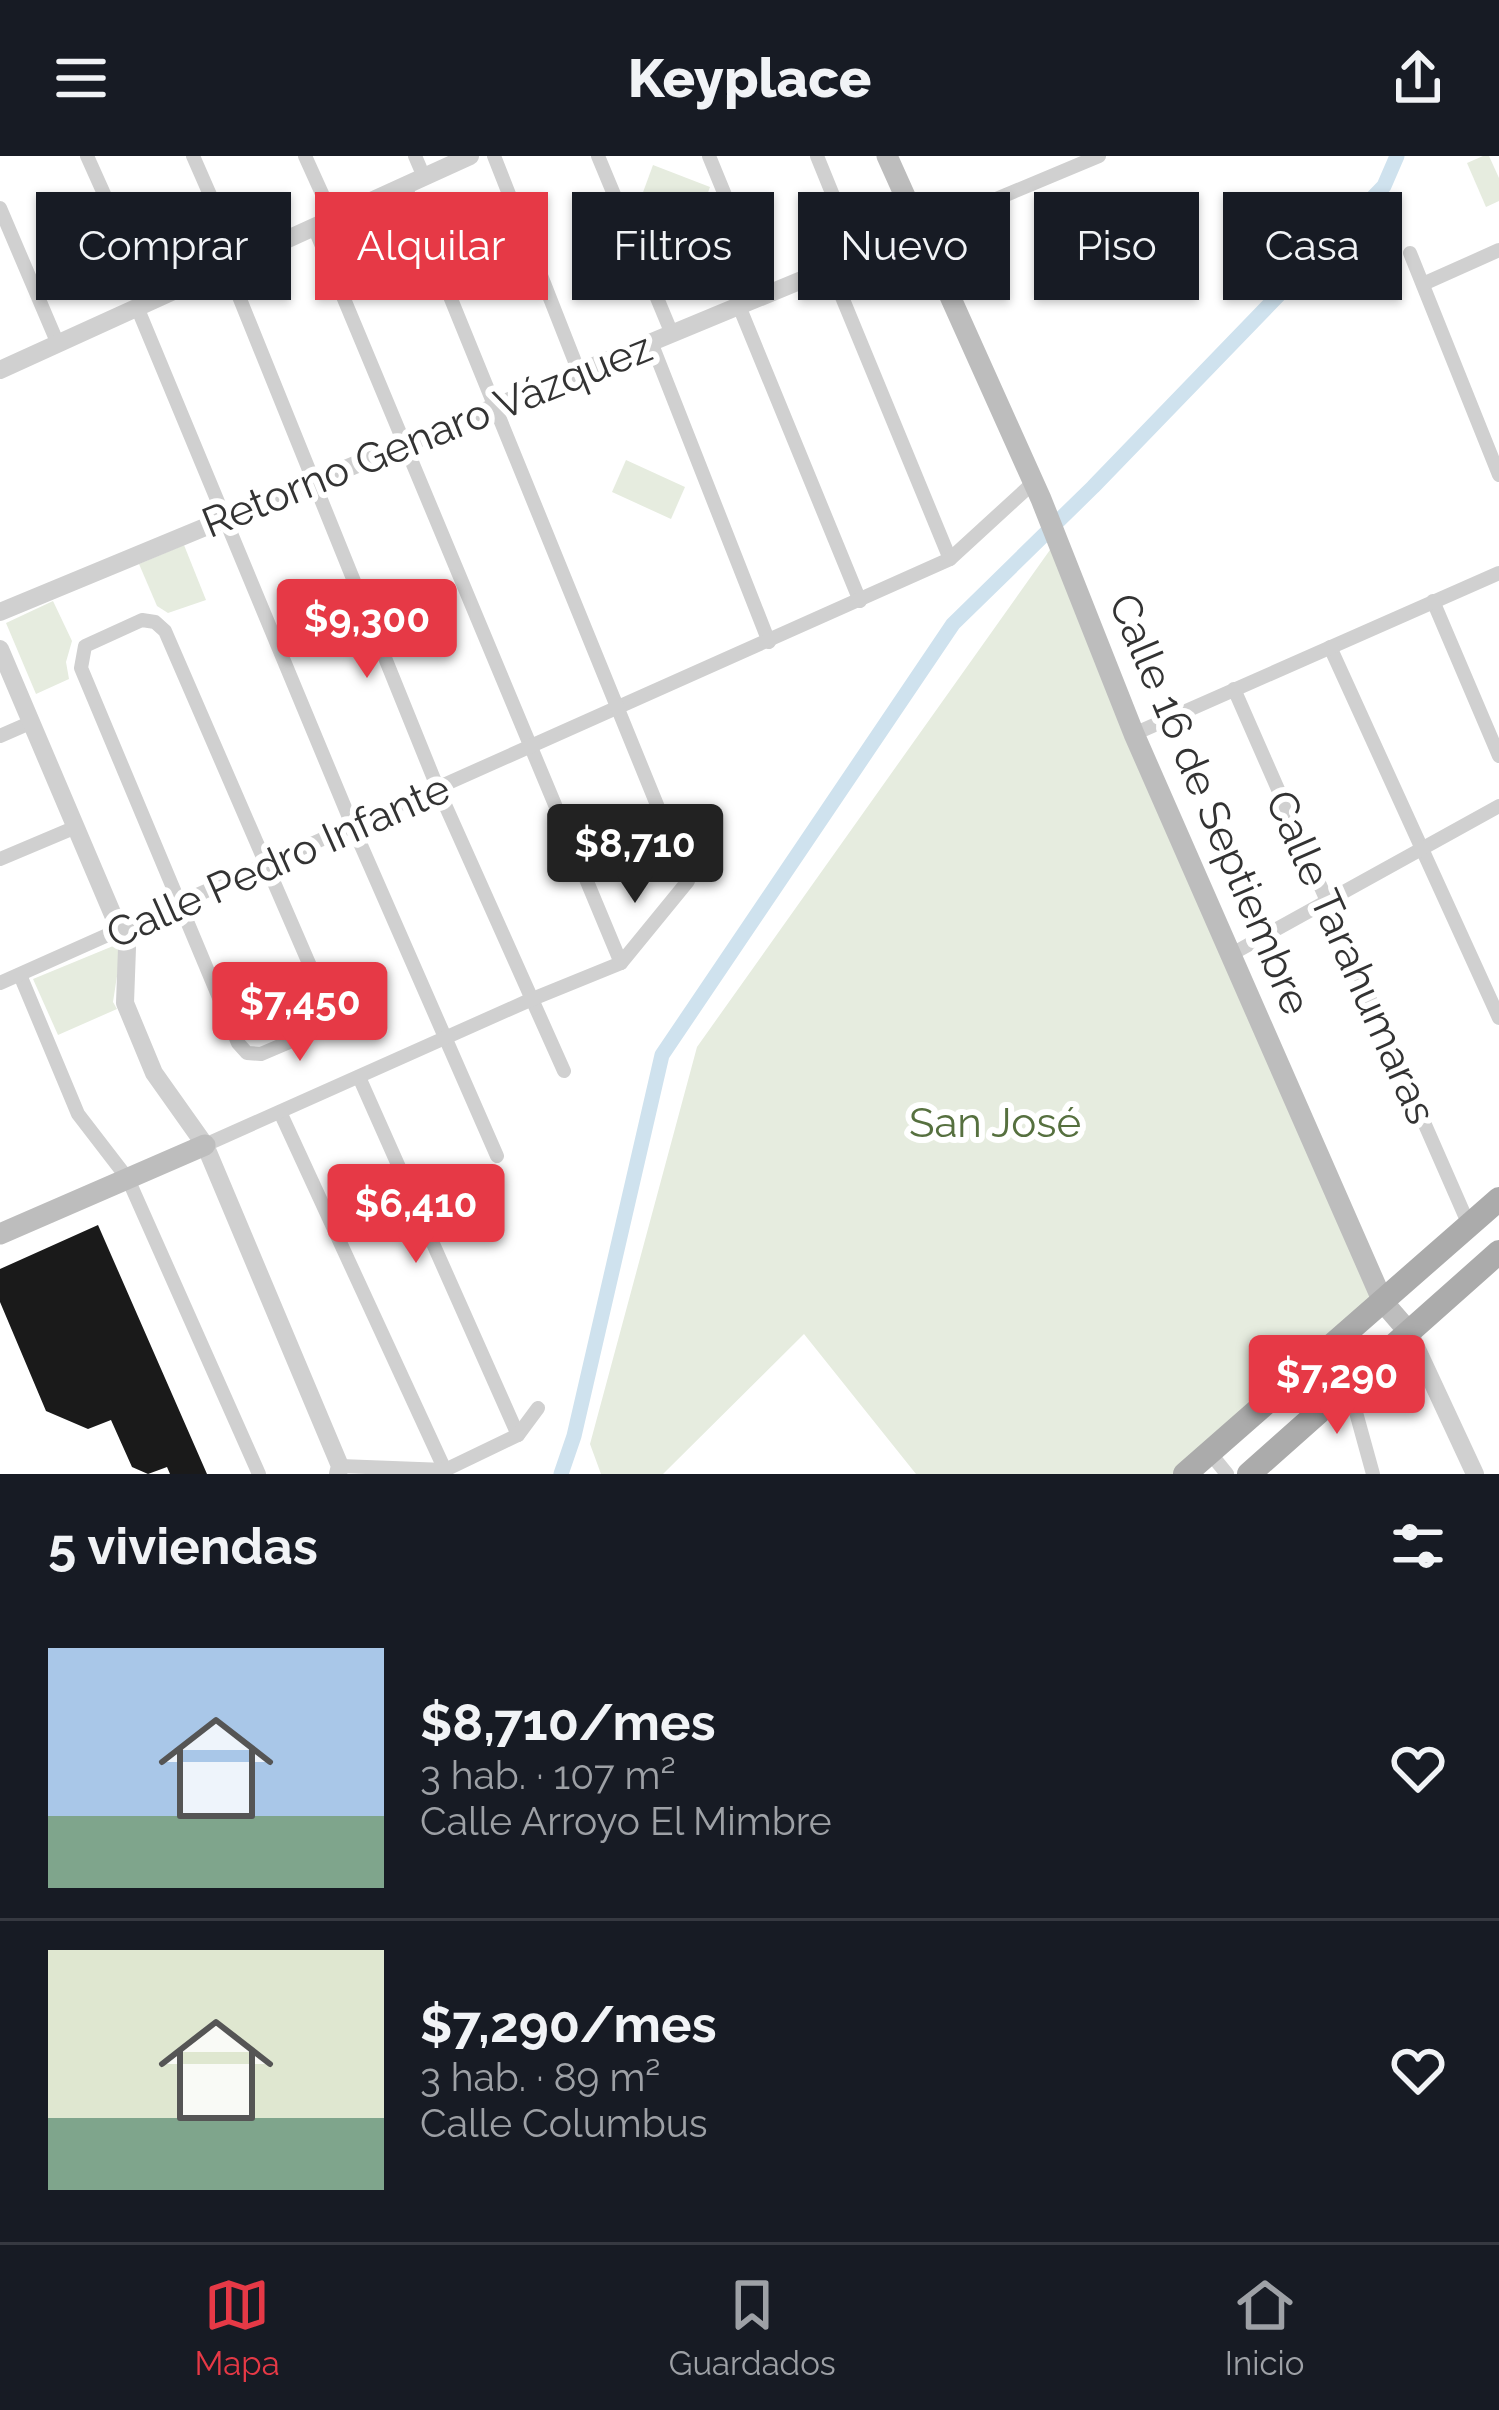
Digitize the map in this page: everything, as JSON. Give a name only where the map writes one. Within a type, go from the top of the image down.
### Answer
[{"type":"main road","name":"Calle 16 de Septiembre","points":[[886,156],[902,192]]},
{"type":"main road","name":"Calle 16 de Septiembre","points":[[951,300],[1037,490],[1134,734],[1382,1302],[1409,1332]]},
{"type":"main road","points":[[0,1234],[205,1145]]},
{"type":"main road","points":[[1185,1474],[1499,1199]]},
{"type":"main road","points":[[1249,1474],[1499,1252]]},
{"type":"street","points":[[87,156],[353,827],[496,1156]]},
{"type":"street","points":[[193,156],[206,192]]},
{"type":"street","points":[[305,156],[321,192]]},
{"type":"street","points":[[205,1145],[621,963],[688,881],[495,407],[414,181],[415,156]]},
{"type":"street","points":[[390,192],[470,156]]},
{"type":"street","points":[[494,156],[579,372]]},
{"type":"street","points":[[621,156],[600,160],[672,334]]},
{"type":"street","points":[[709,156],[724,192]]},
{"type":"street","points":[[817,156],[832,192]]},
{"type":"street","points":[[1010,193],[1099,156]]},
{"type":"street","points":[[0,208],[58,344]]},
{"type":"street","points":[[291,238],[314,227],[621,963]]},
{"type":"street","points":[[1423,284],[1499,250]]},
{"type":"street","points":[[1410,253],[1499,475]]},
{"type":"street","points":[[0,370],[153,300]]},
{"type":"street","points":[[246,300],[312,483],[438,789],[564,1071]]},
{"type":"street","name":"Retorno Genaro Vázquez","points":[[0,612],[754,300]]},
{"type":"street","points":[[843,300],[950,560]]},
{"type":"street","points":[[739,306],[860,601]]},
{"type":"street","points":[[651,342],[769,642]]},
{"type":"street","name":"Calle Pedro Infante","points":[[0,983],[950,560],[1037,490]]},
{"type":"street","points":[[1134,734],[1499,573]]},
{"type":"street","points":[[1433,601],[1499,756]]},
{"type":"street","points":[[142,620],[155,622],[165,631],[268,866],[327,1005],[328,1019],[320,1029],[261,1054],[243,1051],[181,905],[81,668],[85,646],[142,620]]},
{"type":"street","points":[[1330,647],[1499,1018]]},
{"type":"street","points":[[0,649],[122,932],[128,954],[125,999],[132,1020],[160,1084],[205,1145],[339,1470],[446,1471],[518,1435],[538,1408]]},
{"type":"street","name":"Calle Tarahumaras","points":[[1234,689],[1469,1225]]},
{"type":"street","points":[[0,736],[32,722]]},
{"type":"street","points":[[1230,956],[1499,806]]},
{"type":"street","points":[[0,860],[76,827]]},
{"type":"street","points":[[20,975],[78,1114],[128,1179],[259,1474]]},
{"type":"street","points":[[359,1077],[518,1435]]},
{"type":"street","points":[[280,1112],[446,1471]]},
{"type":"street","name":"Calle 16 de Septiembre","points":[[1409,1332],[1475,1474]]},
{"type":"street","points":[[1349,1387],[1373,1474]]},
{"type":"street","points":[[1210,1453],[1227,1474]]},
{"type":"green space","points":[[1489,156],[1499,178],[1499,201],[1486,207],[1467,163]]},
{"type":"green space","points":[[653,165],[710,187],[708,192],[643,192]]},
{"type":"green space","points":[[626,460],[685,487],[671,519],[612,492]]},
{"type":"green space","name":"San José","points":[[1057,540],[1383,1302],[1186,1474],[916,1474],[804,1334],[663,1474],[601,1474],[590,1444],[697,1047]]},
{"type":"green space","points":[[184,545],[206,600],[168,613],[157,606],[139,564]]},
{"type":"green space","points":[[53,601],[72,641],[66,662],[69,679],[36,694],[6,623]]},
{"type":"green space","points":[[118,944],[113,1002],[117,1009],[58,1035],[33,979]]},
{"type":"building","points":[[98,1225],[207,1474],[170,1474],[167,1467],[148,1474],[132,1467],[111,1420],[88,1429],[46,1411],[0,1302],[0,1269]]},
{"type":"waterway","points":[[561,1474],[574,1436],[662,1055],[953,624],[1093,487],[1384,186],[1397,156]]}]
